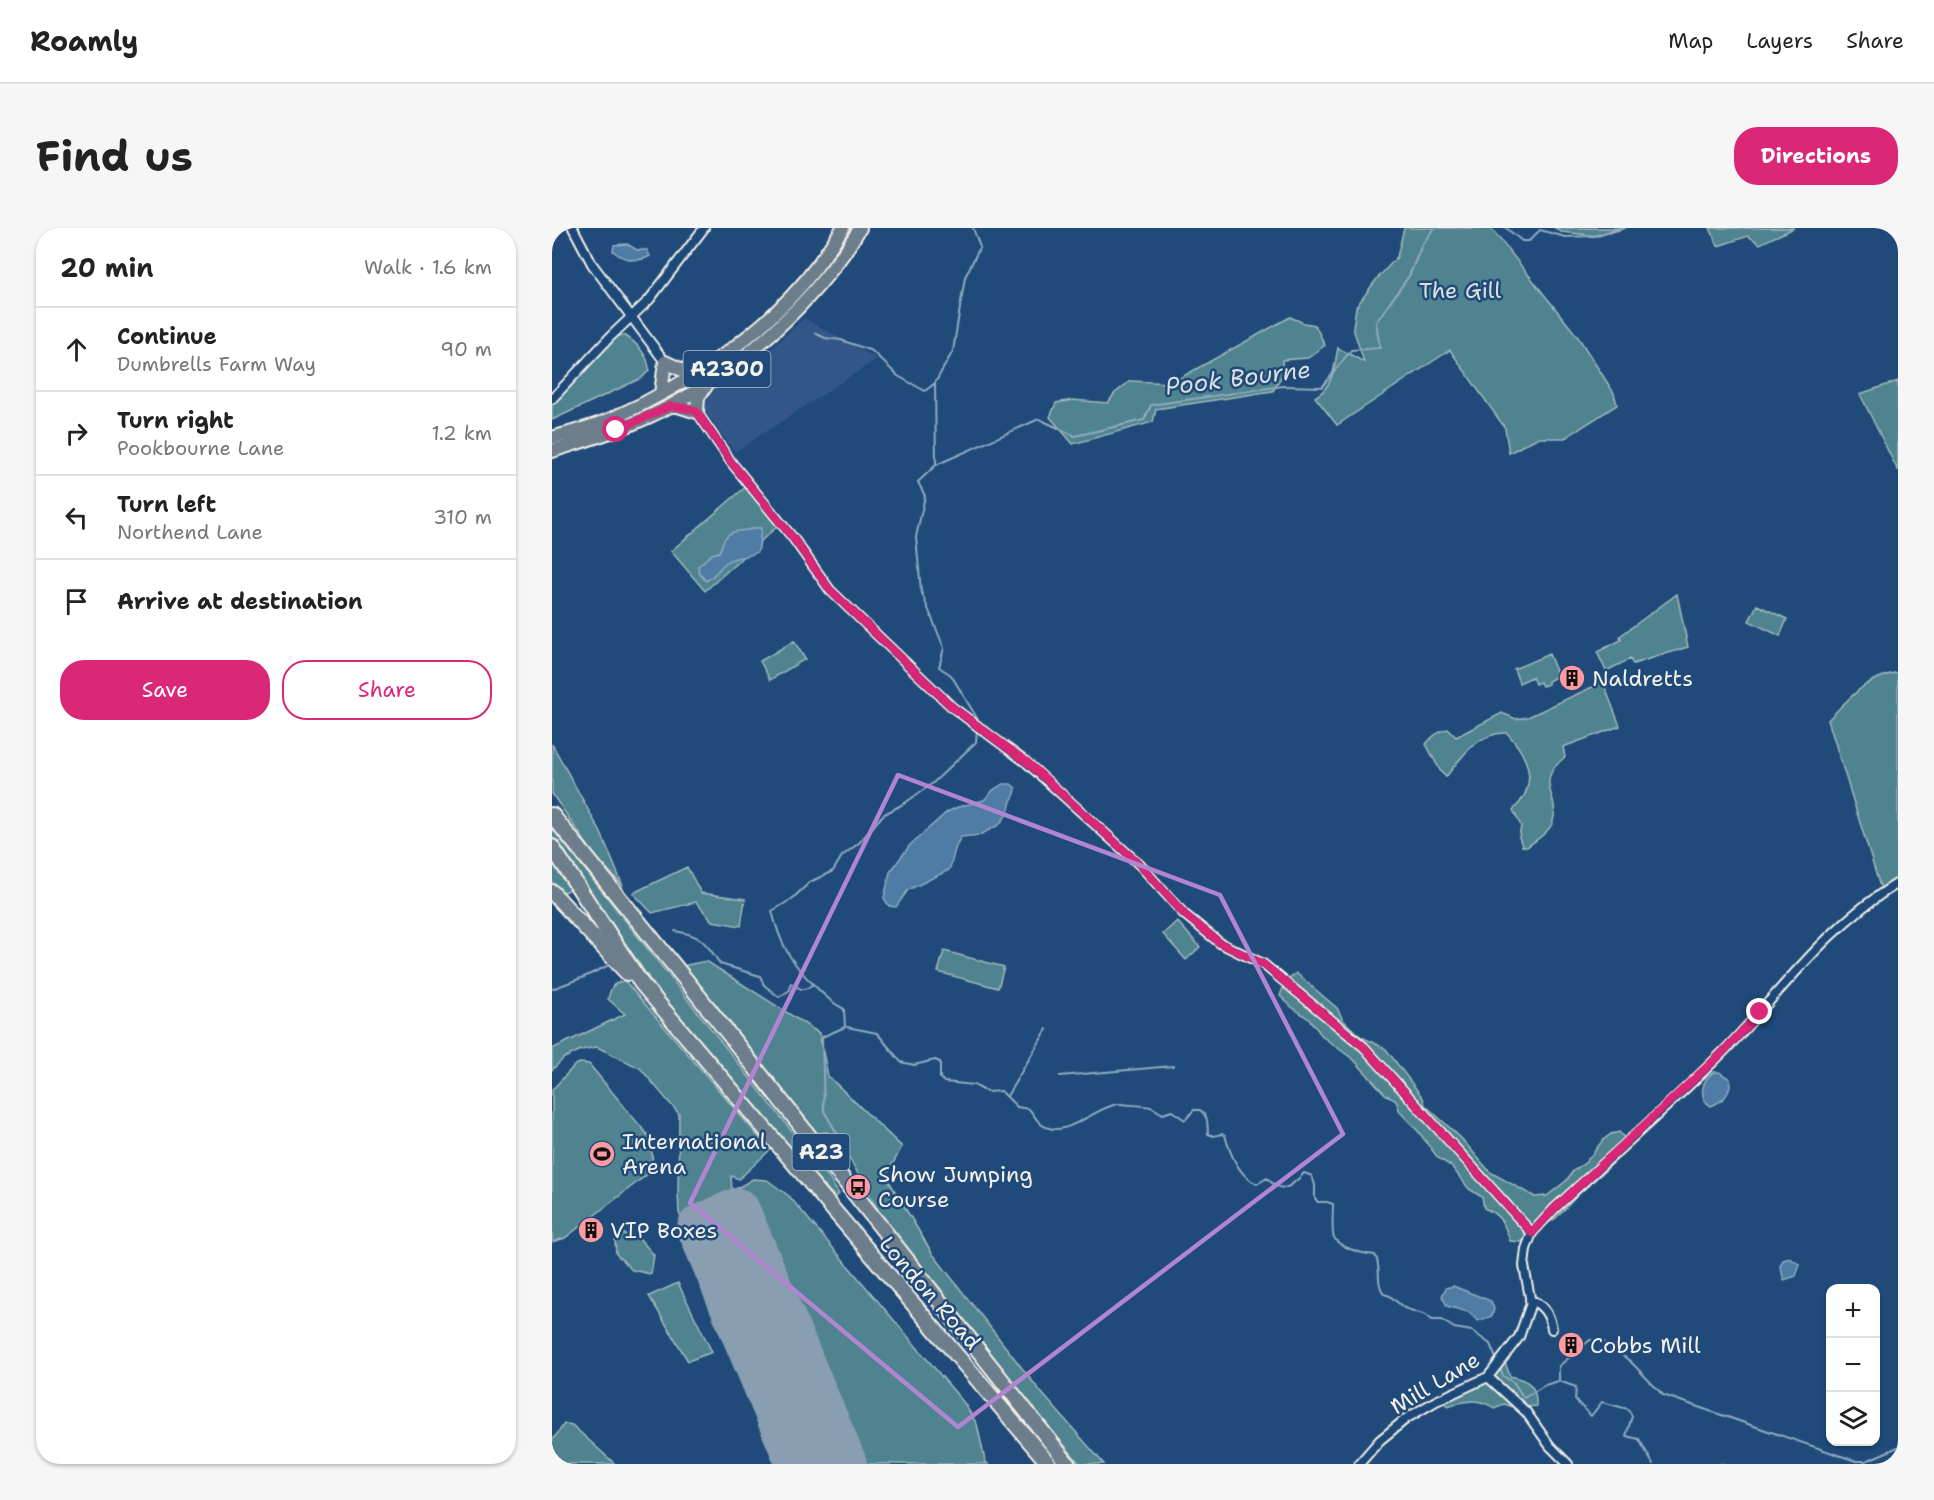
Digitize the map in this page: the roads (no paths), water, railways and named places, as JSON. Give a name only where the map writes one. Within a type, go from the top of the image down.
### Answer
[{"type":"highway","points":[[552,804],[568,826],[573,842]]},
{"type":"highway","name":"A23","points":[[552,815],[1068,1464]]},
{"type":"highway","name":"A23","points":[[552,847],[641,983]]},
{"type":"highway","points":[[552,892],[626,973],[641,983]]},
{"type":"highway","name":"London Road","points":[[641,983],[1049,1464]]},
{"type":"main road","name":"A2300","points":[[552,438],[611,419],[661,394],[728,352],[774,313],[816,267],[843,228]]},
{"type":"main road","name":"A2300","points":[[552,451],[616,430],[671,406],[706,384],[749,352],[792,313],[845,254],[860,228]]},
{"type":"main road","points":[[661,394],[665,362],[693,375]]},
{"type":"main road","points":[[671,406],[697,412],[698,397],[706,384]]},
{"type":"street","points":[[573,228],[592,264],[665,362]]},
{"type":"street","points":[[552,399],[657,290],[704,228]]},
{"type":"street","points":[[697,412],[731,462],[793,538],[830,590],[952,707],[1028,763],[1140,865],[1184,914],[1220,943],[1263,964],[1364,1047],[1532,1233]]},
{"type":"street","points":[[1552,1329],[1548,1313],[1530,1300],[1524,1266],[1526,1249],[1532,1233],[1554,1209],[1721,1054],[1836,930],[1898,883]]},
{"type":"street","name":"Mill Lane","points":[[1359,1464],[1373,1447],[1407,1418],[1436,1401],[1488,1377],[1519,1337],[1530,1300]]},
{"type":"street","points":[[1488,1377],[1526,1412],[1550,1446],[1568,1464]]},
{"type":"waterway","points":[[935,383],[953,351],[965,277],[980,247],[973,228]]},
{"type":"waterway","name":"Pook Bourne","points":[[977,723],[977,718],[951,675],[939,667],[944,648],[921,591],[916,537],[925,496],[918,482],[936,465],[1039,419],[1075,436],[1144,420],[1151,405],[1283,386],[1322,387],[1351,350],[1380,348],[1376,322],[1409,276],[1422,245],[1434,228]]},
{"type":"waterway","name":"Pook Bourne","points":[[1506,228],[1522,241],[1529,241],[1540,230],[1565,237],[1594,236],[1620,228]]},
{"type":"waterway","name":"Pook Bourne","points":[[815,333],[872,351],[898,376],[925,391],[935,383],[936,465]]},
{"type":"waterway","name":"Pook Bourne","points":[[845,1027],[844,1009],[821,992],[792,960],[782,942],[772,911],[792,899],[810,882],[833,871],[842,856],[859,843],[883,815],[933,783],[976,742],[977,729]]},
{"type":"waterway","points":[[675,931],[697,937],[711,950],[720,964],[760,976],[764,985],[779,997],[790,990],[791,983],[802,989],[813,984]]},
{"type":"waterway","points":[[552,989],[607,966]]},
{"type":"waterway","points":[[838,1135],[824,1111],[822,1037],[845,1027]]},
{"type":"waterway","points":[[847,1027],[877,1033],[901,1062],[914,1065],[935,1060],[940,1062],[940,1078],[944,1082],[974,1085],[987,1092],[1001,1091],[1017,1107],[1029,1109],[1041,1124],[1053,1129],[1071,1126],[1109,1106],[1118,1104],[1151,1107],[1163,1114],[1172,1111],[1185,1120],[1194,1110],[1200,1110],[1206,1118],[1208,1134],[1225,1135],[1236,1164],[1245,1176],[1257,1184],[1267,1178],[1277,1186],[1286,1188],[1304,1173],[1312,1176],[1315,1185],[1315,1199],[1318,1202],[1333,1204],[1335,1239],[1350,1249],[1375,1255],[1381,1290],[1384,1294],[1390,1296],[1404,1308],[1426,1315],[1432,1320],[1442,1320],[1454,1328],[1472,1331],[1490,1344],[1497,1361]]},
{"type":"waterway","points":[[1007,1096],[1047,1029]]},
{"type":"waterway","points":[[1060,1076],[1173,1066]]},
{"type":"waterway","points":[[1559,1381],[1559,1366],[1590,1340],[1602,1341],[1630,1361],[1663,1395],[1856,1461],[1866,1461],[1898,1447]]},
{"type":"waterway","points":[[1499,1366],[1503,1376],[1514,1383],[1524,1398],[1545,1385],[1559,1381]]},
{"type":"waterway","points":[[1559,1381],[1576,1387],[1575,1400],[1591,1416],[1602,1402],[1628,1409],[1632,1416],[1626,1436],[1639,1439],[1653,1464]]},
{"type":"place","name":"Naldretts","points":[[1572,678]]},
{"type":"place","name":"International Arena","points":[[602,1154]]},
{"type":"place","name":"Show Jumping Course","points":[[858,1187]]},
{"type":"place","name":"VIP Boxes","points":[[591,1230]]},
{"type":"place","name":"Cobbs Mill","points":[[1571,1345]]},
{"type":"park label","name":"The Gill","points":[[1460,290]]}]
